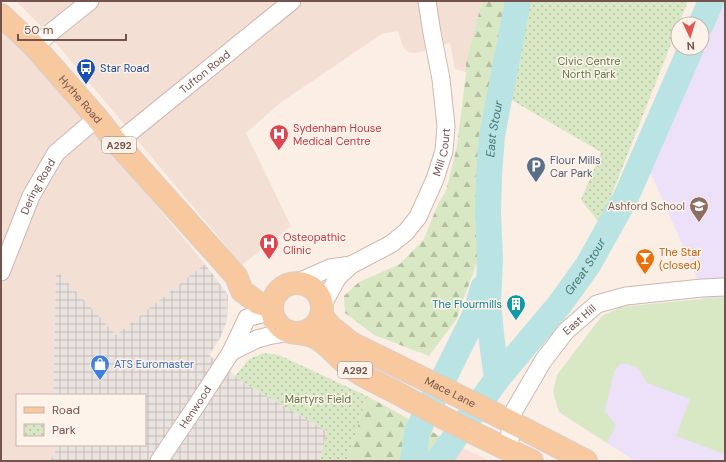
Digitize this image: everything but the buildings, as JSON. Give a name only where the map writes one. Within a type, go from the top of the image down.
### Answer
[{"type":"main road","name":"Hythe Road","points":[[1,15],[34,46],[258,303],[280,297]]},
{"type":"main road","points":[[304,284],[310,287],[316,292],[320,299],[321,311],[317,322],[306,331],[295,332],[284,329],[278,325],[274,318],[280,297],[304,284]]},
{"type":"main road","name":"Mace Lane","points":[[321,311],[330,326],[351,343],[586,461]]},
{"type":"main road","name":"A292","points":[[295,332],[307,334],[317,338],[361,374],[416,404],[532,461]]},
{"type":"street","points":[[34,46],[90,1]]},
{"type":"street","name":"Tufton Road","points":[[117,143],[292,1]]},
{"type":"street","name":"Mill Court","points":[[321,311],[338,277],[351,265],[391,244],[406,232],[418,217],[435,179],[444,152],[446,126],[441,79],[427,1]]},
{"type":"street","name":"Dering Road","points":[[1,272],[31,196],[56,152],[97,118]]},
{"type":"street","name":"Mill Court","points":[[280,297],[330,268],[351,265]]},
{"type":"street","name":"Henwood","points":[[159,461],[231,352],[246,318],[247,307],[239,283]]},
{"type":"street","name":"East Hill","points":[[510,450],[503,418],[515,409],[543,361],[566,331],[597,304],[626,296],[725,287]]},
{"type":"street","points":[[246,318],[280,297]]},
{"type":"street","points":[[231,352],[257,339],[272,335],[295,332]]},
{"type":"shaded area","points":[[16,1],[482,1],[466,62],[466,72],[455,69],[450,43],[416,53],[407,52],[402,44],[398,31],[382,34],[280,103],[246,133],[291,226],[242,265],[46,31]]},
{"type":"shaded area","name":"Ashford School","points":[[710,1],[725,1],[725,461],[635,461],[559,412],[553,392],[557,375],[602,316],[621,307],[701,299],[699,283],[646,162],[688,56],[710,56],[710,16],[704,16]]},
{"type":"shaded area","points":[[1,23],[36,55],[89,125],[205,264],[116,335],[56,271],[53,394],[16,394],[16,446],[55,446],[55,452],[50,461],[1,461]]},
{"type":"shaded area","points":[[205,264],[228,295],[227,321],[220,338],[209,355],[244,383],[327,431],[320,461],[50,461],[55,452],[55,446],[146,446],[146,394],[53,394],[56,270],[116,335]]},
{"type":"shaded area","points":[[454,444],[490,461],[445,461]]},
{"type":"green space","points":[[482,1],[514,1],[489,116],[477,219],[479,257],[456,320],[429,356],[374,335],[345,313],[344,296],[359,282],[400,264],[424,239],[438,204],[446,191],[457,146],[466,62]]},
{"type":"green space","name":"Civic Centre North Park","points":[[525,1],[688,1],[682,16],[670,16],[670,47],[600,224],[581,200],[601,152],[501,94]]},
{"type":"green space","points":[[725,297],[725,454],[676,436],[690,399],[647,383],[639,369],[628,364],[620,364],[614,372],[605,411],[616,425],[607,443],[559,412],[553,392],[557,375],[602,316],[621,307]]},
{"type":"green space","name":"Martyrs Field","points":[[264,353],[279,355],[367,396],[347,461],[320,461],[327,431],[244,383],[235,376],[249,359]]},
{"type":"green space","points":[[367,396],[454,444],[445,461],[347,461]]},
{"type":"waterway","name":"East Stour","points":[[497,379],[488,304],[490,259],[488,213],[489,175],[492,136],[518,1]]},
{"type":"waterway","name":"Great Stour","points":[[704,16],[711,1]]},
{"type":"waterway","name":"Great Stour","points":[[438,461],[497,379],[560,304],[588,265],[626,197],[688,56]]},
{"type":"waterway","name":"East Stour","points":[[413,461],[417,432],[475,315],[483,288]]},
{"type":"place","name":"Star Road","points":[[86,85]]},
{"type":"place","name":"Sydenham House Medical Centre","points":[[279,151]]},
{"type":"place","name":"Flour Mills Car Park","points":[[536,183]]},
{"type":"place","name":"Ashford School","points":[[699,223]]},
{"type":"place","name":"Osteopathic Clinic","points":[[269,260]]},
{"type":"place","name":"The Star (closed)","points":[[645,275]]},
{"type":"place","name":"The Flourmills","points":[[516,321]]},
{"type":"place","name":"ATS Euromaster","points":[[100,381]]}]
